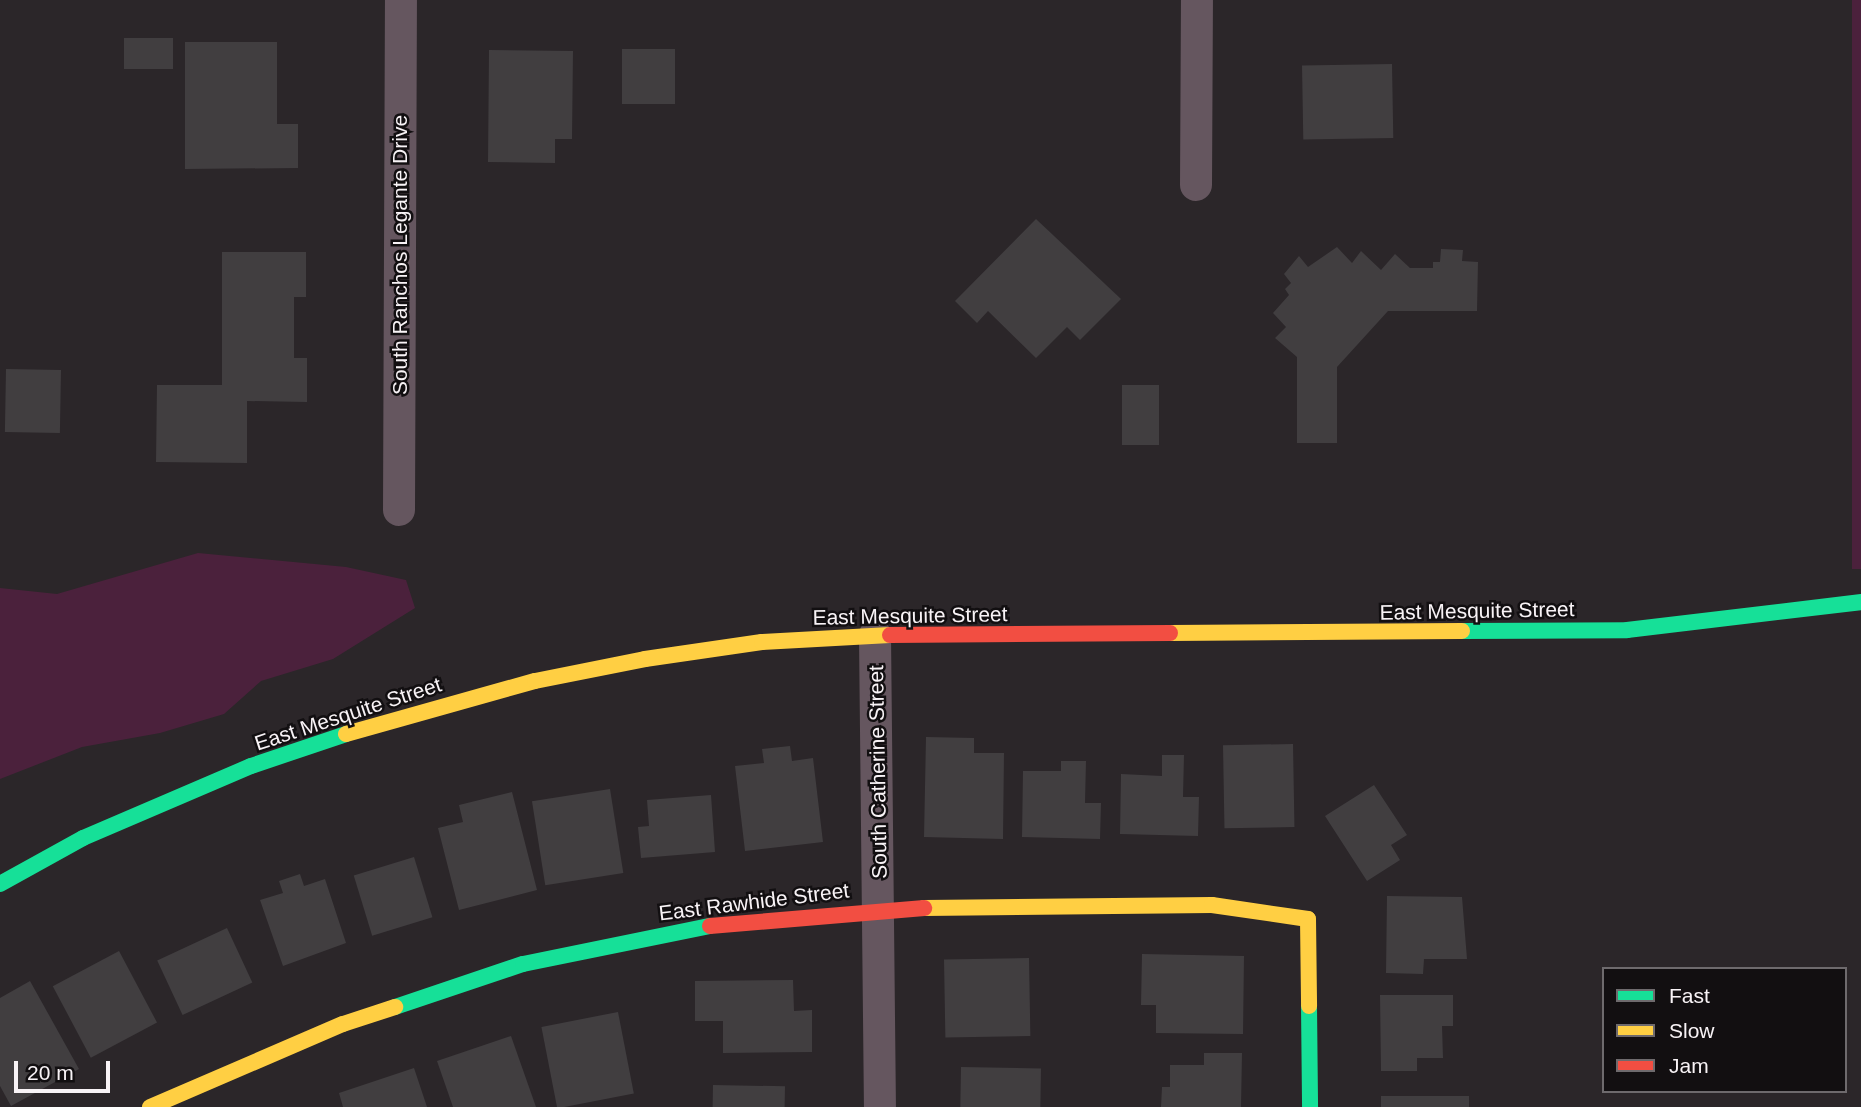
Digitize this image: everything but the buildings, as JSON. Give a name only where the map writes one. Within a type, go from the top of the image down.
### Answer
[{"type":"street","name":"South Ranchos Legante Drive","points":[[399,510],[401,0]]},
{"type":"street","points":[[1196,185],[1197,0]]},
{"type":"street","name":"East Mesquite Street","points":[[0,884],[135,815],[251,766],[387,720],[535,681],[645,659],[762,642],[875,635],[1600,631],[1721,622],[1861,602]]},
{"type":"street","name":"South Catherine Street","points":[[875,635],[881,909],[880,1107]]},
{"type":"street","name":"East Rawhide Street","points":[[166,1103],[343,1024],[523,964],[685,928],[881,909],[1212,905],[1308,919],[1310,1107]]},
{"type":"shaded area","points":[[1852,0],[1861,0],[1861,569],[1852,569]]},
{"type":"shaded area","points":[[198,553],[346,567],[406,580],[415,608],[333,659],[261,681],[224,714],[160,733],[82,747],[0,779],[0,588],[57,594]]},
{"type":"traffic: fast","points":[[1462,631],[1627,630],[1861,602]]},
{"type":"traffic: fast","points":[[0,884],[83,838],[251,766],[346,734]]},
{"type":"traffic: fast","points":[[395,1007],[523,964],[710,926]]},
{"type":"traffic: fast","points":[[1309,1006],[1310,1107]]},
{"type":"traffic: slow","points":[[1170,633],[1462,631]]},
{"type":"traffic: slow","points":[[346,734],[535,681],[645,659],[762,642],[890,635]]},
{"type":"traffic: slow","points":[[924,908],[1212,905],[1308,919],[1309,1006]]},
{"type":"traffic: slow","points":[[150,1107],[343,1024],[395,1007]]},
{"type":"traffic: jam","points":[[890,635],[1170,633]]},
{"type":"traffic: jam","points":[[710,926],[924,908]]}]
